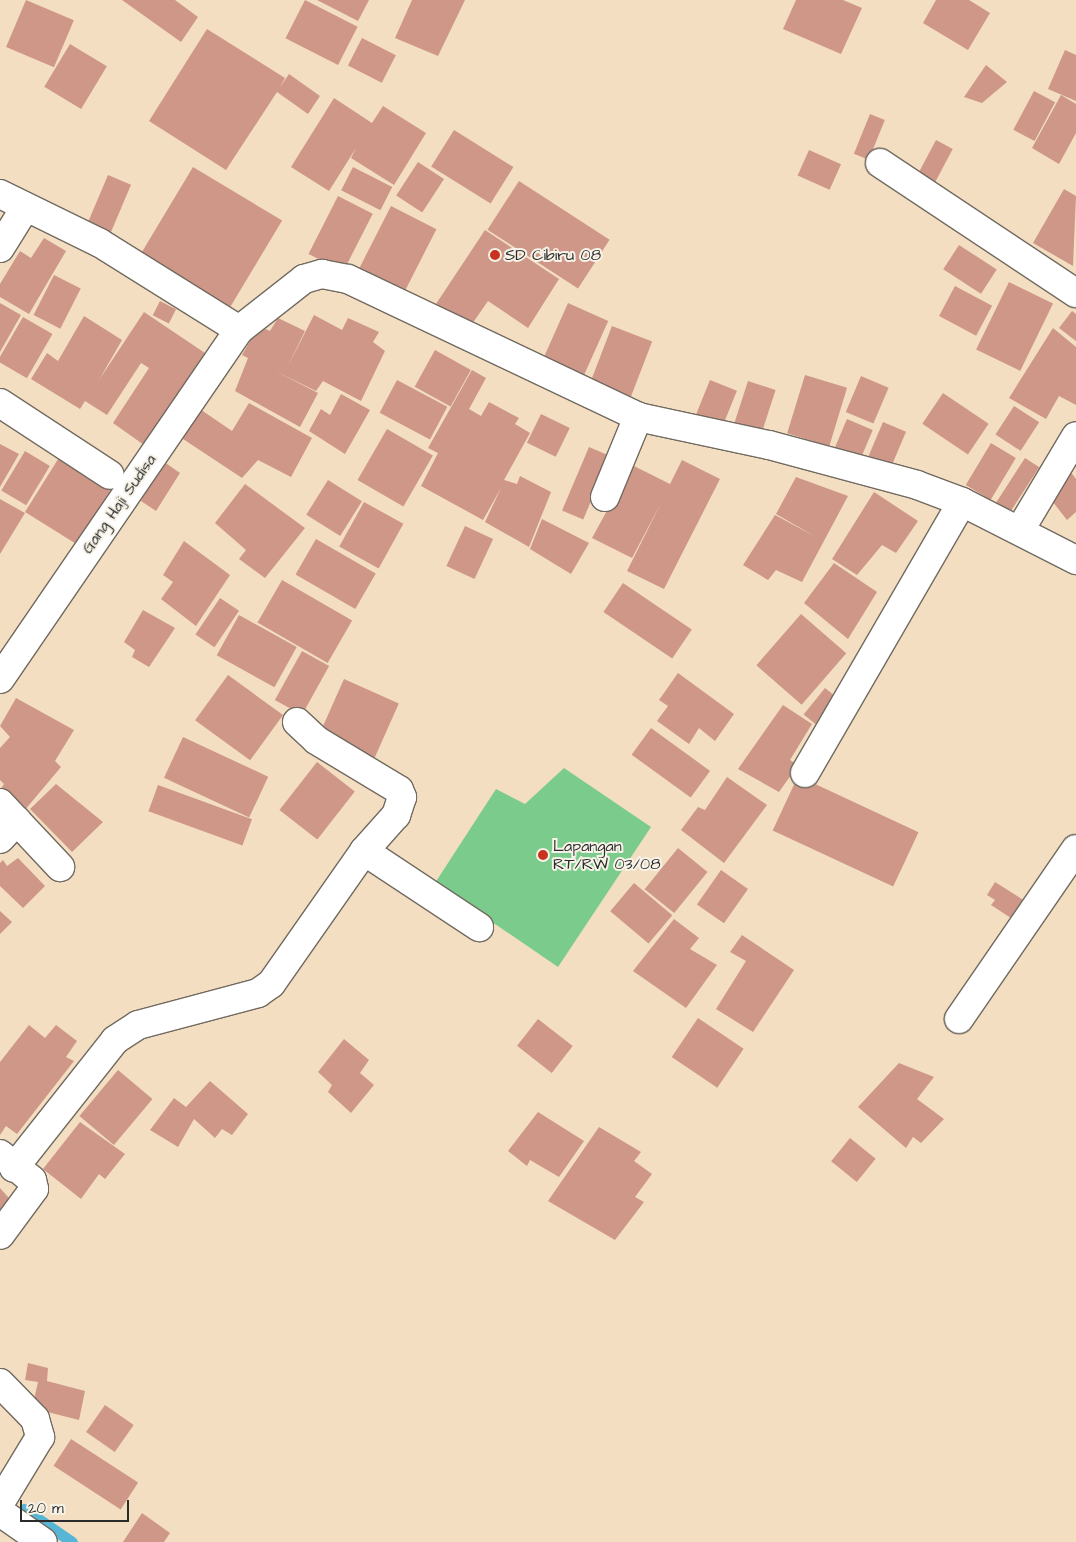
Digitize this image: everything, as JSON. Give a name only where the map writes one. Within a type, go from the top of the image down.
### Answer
[{"type":"street","points":[[880,163],[1076,292]]},
{"type":"street","points":[[0,194],[25,208],[100,243],[239,330]]},
{"type":"street","points":[[0,248],[25,208]]},
{"type":"street","name":"Gang Haji Sudisa","points":[[0,679],[239,330],[304,279],[322,274],[348,279],[638,417],[769,445],[962,502],[1076,560]]},
{"type":"street","points":[[0,403],[110,475]]},
{"type":"street","points":[[604,497],[638,417]]},
{"type":"street","points":[[1020,530],[1076,436]]},
{"type":"street","points":[[805,773],[962,502]]},
{"type":"street","points":[[0,1235],[34,1190],[32,1180],[7,1161],[115,1040],[138,1025],[258,993],[271,984],[364,851],[396,815],[402,797],[399,790],[316,740],[297,722]]},
{"type":"street","points":[[6,821],[60,867]]},
{"type":"street","points":[[959,1019],[1076,849]]},
{"type":"street","points":[[364,851],[479,927]]},
{"type":"street","points":[[0,1383],[35,1419],[40,1437],[0,1503]]},
{"type":"street","points":[[0,1512],[43,1542]]},
{"type":"green space","name":"Lapangan RT/RW 03/08","points":[[564,768],[651,827],[558,967],[435,883],[496,789],[525,804]]},
{"type":"building","points":[[26,0],[74,20],[54,67],[6,47]]},
{"type":"building","points":[[122,0],[175,0],[198,17],[181,42]]},
{"type":"building","points":[[305,0],[358,27],[338,65],[285,38]]},
{"type":"building","points":[[317,0],[369,0],[358,21]]},
{"type":"building","points":[[412,0],[465,0],[438,56],[395,38]]},
{"type":"building","points":[[796,0],[843,0],[862,8],[841,54],[783,29]]},
{"type":"building","points":[[936,0],[969,0],[990,13],[968,50],[923,23]]},
{"type":"building","points":[[207,29],[285,78],[280,87],[289,74],[320,96],[308,114],[277,92],[226,170],[149,121]]},
{"type":"building","points":[[362,38],[396,55],[382,83],[348,66]]},
{"type":"building","points":[[70,44],[107,66],[81,109],[44,87]]},
{"type":"building","points":[[1065,50],[1076,55],[1076,101],[1048,89]]},
{"type":"building","points":[[986,65],[1007,82],[982,103],[964,97]]},
{"type":"building","points":[[1034,91],[1055,102],[1035,141],[1013,130]]},
{"type":"building","points":[[1061,95],[1076,104],[1076,133],[1059,164],[1032,148]]},
{"type":"building","points":[[334,98],[372,123],[383,106],[426,133],[394,185],[351,158],[356,148],[329,191],[291,167]]},
{"type":"building","points":[[870,114],[885,120],[869,160],[854,154]]},
{"type":"building","points":[[454,130],[513,167],[491,204],[431,166]]},
{"type":"building","points":[[936,140],[953,149],[933,187],[916,178]]},
{"type":"building","points":[[809,150],[841,164],[830,190],[798,176]]},
{"type":"building","points":[[418,162],[444,179],[422,212],[396,196]]},
{"type":"building","points":[[193,167],[282,221],[229,310],[139,256]]},
{"type":"building","points":[[353,167],[392,187],[380,210],[341,190]]},
{"type":"building","points":[[108,175],[131,185],[109,237],[86,227]]},
{"type":"building","points":[[519,181],[610,240],[578,288],[487,230]]},
{"type":"building","points":[[1064,189],[1076,196],[1073,266],[1033,243]]},
{"type":"building","points":[[338,196],[373,214],[343,272],[308,254]]},
{"type":"building","points":[[391,206],[436,229],[403,295],[357,272]]},
{"type":"building","name":"SD Cibiru 08","points":[[485,230],[559,279],[528,328],[488,301],[470,327],[436,304]]},
{"type":"building","points":[[44,238],[66,251],[29,314],[0,297],[0,284],[20,251],[31,258]]},
{"type":"building","points":[[959,245],[997,270],[981,294],[943,269]]},
{"type":"building","points":[[54,275],[81,289],[60,329],[34,315]]},
{"type":"building","points":[[1009,282],[1053,303],[1020,371],[976,349]]},
{"type":"building","points":[[955,286],[992,306],[976,336],[939,316]]},
{"type":"building","points":[[160,301],[176,309],[169,323],[153,315]]},
{"type":"building","points":[[0,303],[21,315],[0,352]]},
{"type":"building","points":[[568,303],[608,321],[582,379],[542,361]]},
{"type":"building","points":[[1072,311],[1076,314],[1076,341],[1059,328]]},
{"type":"building","points":[[144,312],[205,353],[144,445],[113,423],[149,368],[141,363],[107,415],[85,401],[80,409],[31,379],[47,353],[58,361],[84,316],[122,340],[99,380]]},
{"type":"building","points":[[314,315],[342,330],[348,318],[379,332],[373,342],[385,351],[361,401],[323,381],[316,391],[275,371],[318,393],[300,427],[235,391],[248,358],[242,355],[259,326],[270,331],[278,318],[305,331],[287,368]]},
{"type":"building","points":[[23,317],[52,334],[27,378],[0,363],[0,357]]},
{"type":"building","points":[[612,326],[652,341],[627,406],[587,390]]},
{"type":"building","points":[[1053,328],[1076,347],[1076,405],[1059,396],[1046,419],[1009,398]]},
{"type":"building","points":[[435,350],[471,370],[450,407],[415,387]]},
{"type":"building","points":[[472,370],[486,378],[469,409],[481,416],[489,402],[519,418],[515,424],[530,433],[504,480],[517,484],[520,476],[551,492],[529,547],[485,522],[501,488],[483,520],[421,486],[438,453],[428,448]]},
{"type":"building","points":[[805,375],[847,388],[829,446],[787,433]]},
{"type":"building","points":[[861,376],[889,388],[873,424],[846,412]]},
{"type":"building","points":[[397,380],[447,407],[430,439],[380,413]]},
{"type":"building","points":[[710,380],[737,391],[720,432],[694,421]]},
{"type":"building","points":[[748,381],[776,390],[761,436],[733,427]]},
{"type":"building","points":[[943,393],[989,424],[968,454],[922,424]]},
{"type":"building","points":[[341,394],[370,410],[345,454],[309,431],[321,409],[330,415]]},
{"type":"building","points":[[249,403],[312,438],[291,477],[258,460],[242,478],[174,433],[194,405],[232,431]]},
{"type":"building","points":[[1014,406],[1039,422],[1021,451],[995,435]]},
{"type":"building","points":[[541,414],[570,428],[556,457],[527,443]]},
{"type":"building","points":[[847,419],[873,430],[859,462],[833,451]]},
{"type":"building","points":[[883,422],[906,432],[890,470],[867,460]]},
{"type":"building","points":[[387,429],[433,456],[403,507],[358,480]]},
{"type":"building","points":[[991,443],[1016,458],[991,500],[966,485]]},
{"type":"building","points":[[0,444],[19,454],[0,487]]},
{"type":"building","points":[[589,447],[610,456],[583,520],[562,511]]},
{"type":"building","points":[[25,451],[50,466],[26,505],[1,490]]},
{"type":"building","points":[[60,456],[112,488],[77,544],[25,512]]},
{"type":"building","points":[[157,457],[180,473],[156,511],[141,501],[144,494],[136,488]]},
{"type":"building","points":[[1025,458],[1039,467],[1008,516],[993,507]]},
{"type":"building","points":[[682,460],[720,479],[664,589],[627,571],[662,501],[632,558],[592,538],[632,465],[670,484]]},
{"type":"building","points":[[1070,471],[1076,479],[1076,512],[1067,520],[1045,492]]},
{"type":"building","points":[[796,477],[848,496],[802,582],[776,570],[768,580],[743,565],[775,515],[816,537],[776,514]]},
{"type":"building","points":[[328,480],[362,501],[340,536],[306,515]]},
{"type":"building","points":[[245,484],[305,528],[265,578],[239,559],[246,550],[215,523]]},
{"type":"building","points":[[874,492],[918,521],[896,553],[882,545],[857,575],[832,559]]},
{"type":"building","points":[[0,499],[25,513],[0,554]]},
{"type":"building","points":[[364,502],[403,524],[379,568],[339,547]]},
{"type":"building","points":[[542,519],[589,543],[571,574],[530,549]]},
{"type":"building","points":[[465,526],[493,539],[475,579],[446,566]]},
{"type":"building","points":[[316,539],[376,574],[355,609],[296,575]]},
{"type":"building","points":[[184,541],[230,575],[196,626],[161,599],[173,582],[163,575]]},
{"type":"building","points":[[834,563],[877,592],[848,639],[804,603]]},
{"type":"building","points":[[282,580],[352,620],[328,663],[258,622]]},
{"type":"building","points":[[623,583],[692,629],[672,658],[603,612]]},
{"type":"building","points":[[220,598],[239,611],[214,647],[195,634]]},
{"type":"building","points":[[143,610],[175,628],[149,667],[132,657],[135,650],[124,642]]},
{"type":"building","points":[[801,614],[846,653],[802,705],[756,665]]},
{"type":"building","points":[[239,615],[297,647],[274,687],[217,655]]},
{"type":"building","points":[[302,651],[329,666],[302,715],[275,700]]},
{"type":"building","points":[[678,673],[734,714],[715,741],[699,728],[689,744],[657,721],[668,706],[659,700]]},
{"type":"building","points":[[228,675],[283,715],[250,760],[195,720]]},
{"type":"building","points":[[344,679],[399,703],[374,758],[320,734]]},
{"type":"building","points":[[825,688],[842,702],[821,728],[804,714]]},
{"type":"building","points":[[16,698],[74,730],[55,761],[61,767],[24,811],[0,790],[4,784],[0,780],[0,748],[10,737],[0,726]]},
{"type":"building","points":[[783,705],[812,724],[790,760],[798,765],[779,792],[738,769]]},
{"type":"building","points":[[651,728],[710,771],[691,798],[632,755]]},
{"type":"building","points":[[183,737],[268,777],[249,818],[164,778]]},
{"type":"building","points":[[317,762],[355,792],[317,840],[279,810]]},
{"type":"building","points":[[798,776],[919,832],[893,887],[773,830]]},
{"type":"building","points":[[727,777],[767,805],[724,863],[681,830],[698,807],[705,810]]},
{"type":"building","points":[[56,784],[103,822],[72,852],[30,809]]},
{"type":"building","points":[[158,785],[252,819],[242,846],[148,811]]},
{"type":"building","points":[[678,848],[708,872],[674,913],[645,889]]},
{"type":"building","points":[[18,858],[45,886],[23,908],[0,886],[0,863],[3,860],[7,866]]},
{"type":"building","points":[[721,870],[748,889],[724,923],[697,904]]},
{"type":"building","points":[[995,882],[1025,901],[1014,920],[991,905],[995,900],[987,895]]},
{"type":"building","points":[[634,883],[672,915],[649,943],[610,911]]},
{"type":"building","points":[[0,911],[12,922],[0,934]]},
{"type":"building","points":[[674,919],[699,938],[690,949],[717,965],[686,1008],[633,971]]},
{"type":"building","points":[[742,935],[794,970],[753,1032],[716,1009],[746,961],[730,952]]},
{"type":"building","points":[[698,1018],[744,1049],[717,1088],[672,1057]]},
{"type":"building","points":[[538,1019],[573,1046],[552,1073],[517,1046]]},
{"type":"building","points":[[29,1025],[45,1038],[56,1025],[77,1041],[66,1057],[74,1061],[17,1134],[6,1126],[0,1135],[0,1062]]},
{"type":"building","points":[[344,1039],[369,1060],[360,1073],[374,1085],[351,1113],[328,1092],[332,1085],[318,1072]]},
{"type":"building","points":[[899,1063],[934,1077],[917,1099],[944,1119],[921,1143],[913,1137],[906,1148],[858,1107]]},
{"type":"building","points":[[118,1070],[152,1099],[114,1145],[79,1116]]},
{"type":"building","points":[[210,1081],[248,1114],[232,1135],[222,1129],[215,1138],[194,1119],[178,1147],[150,1130],[174,1098],[186,1107]]},
{"type":"building","points":[[538,1112],[584,1141],[559,1177],[530,1160],[527,1166],[508,1151]]},
{"type":"building","points":[[80,1122],[125,1154],[105,1179],[99,1174],[81,1199],[43,1169]]},
{"type":"building","points":[[599,1127],[641,1152],[634,1161],[652,1174],[635,1197],[644,1202],[615,1240],[548,1201]]},
{"type":"building","points":[[850,1138],[876,1159],[857,1182],[831,1161]]},
{"type":"building","points":[[0,1188],[15,1205],[0,1221]]},
{"type":"building","points":[[28,1363],[48,1368],[47,1381],[85,1391],[79,1420],[32,1408],[38,1382],[25,1380]]},
{"type":"building","points":[[105,1405],[134,1425],[115,1452],[86,1432]]},
{"type":"building","points":[[71,1439],[138,1483],[121,1509],[54,1466]]},
{"type":"building","points":[[142,1513],[170,1533],[164,1542],[123,1542]]},
{"type":"waterway","points":[[24,1509],[72,1542]]},
{"type":"place","name":"SD Cibiru 08","points":[[495,255]]},
{"type":"place","name":"Lapangan RT/RW 03/08","points":[[543,855]]}]
